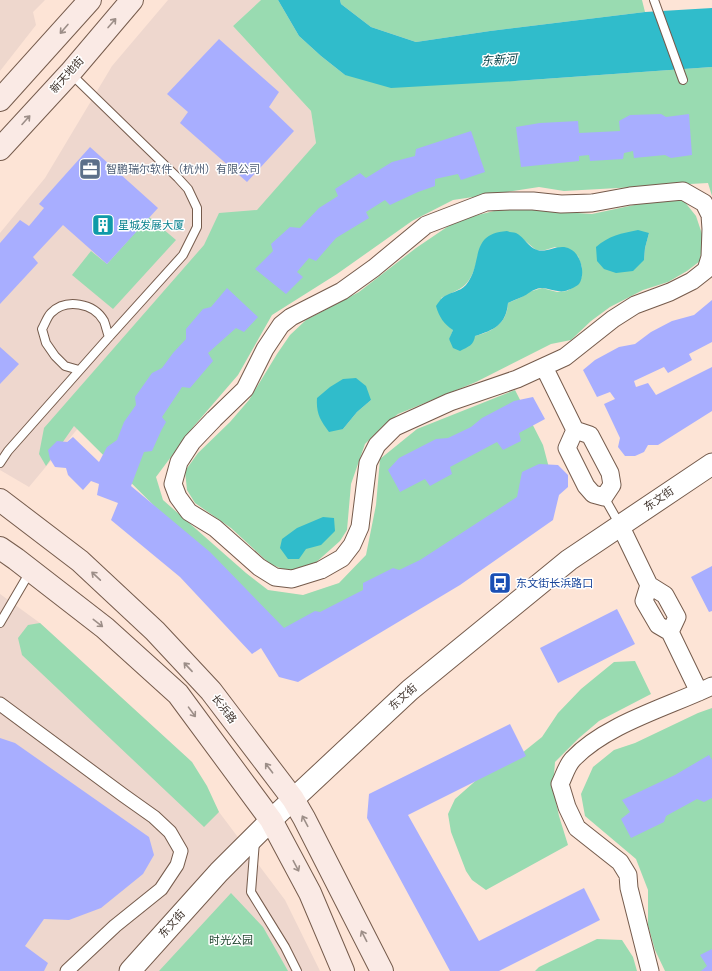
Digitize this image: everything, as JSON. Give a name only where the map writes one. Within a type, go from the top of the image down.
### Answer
[{"type":"main road","points":[[0,100],[90,0]]},
{"type":"main road","name":"新天地街","points":[[0,149],[70,72],[132,0]]},
{"type":"main road","name":"长浜路","points":[[0,500],[80,561],[155,631],[211,691],[293,799],[382,971]]},
{"type":"main road","points":[[0,548],[105,628],[178,694],[271,820],[310,893],[343,971]]},
{"type":"street","points":[[683,191],[704,202],[710,215],[711,229],[710,257],[706,270],[692,281],[670,292],[635,305],[613,319],[565,357],[544,367],[517,379],[450,402],[395,427],[377,445],[368,463],[360,527],[352,545],[342,558],[321,570],[292,580],[275,577],[258,567],[215,528],[189,512],[178,497],[173,484],[180,462],[192,442],[245,389],[265,349],[281,325],[291,317],[342,291],[374,268],[426,224],[486,202],[533,201],[561,204],[592,203],[630,196],[683,191]]},
{"type":"street","points":[[544,367],[575,430],[590,435],[610,473],[612,484],[604,497],[592,494],[586,486],[567,448],[575,430]]},
{"type":"street","name":"东文街","points":[[130,971],[219,872],[255,835],[410,690],[569,560],[712,464]]},
{"type":"street","points":[[620,525],[649,585],[665,595],[677,617],[670,632],[705,689],[622,725],[596,740],[572,760],[560,784],[567,807],[577,828],[620,862],[628,875],[629,888],[650,971]]},
{"type":"street","points":[[0,704],[154,817],[170,832],[181,851],[177,865],[161,889],[115,926],[67,971]]},
{"type":"lane","points":[[654,0],[683,80]]},
{"type":"lane","points":[[0,463],[8,451],[183,254],[197,227],[197,208],[188,189],[70,72]]},
{"type":"lane","points":[[79,370],[65,366],[46,343],[42,329],[51,313],[64,304],[78,304],[92,309],[104,320],[109,336]]},
{"type":"lane","points":[[604,497],[620,525]]},
{"type":"lane","points":[[0,623],[30,570]]},
{"type":"lane","points":[[255,835],[251,892],[285,947],[297,971]]},
{"type":"shaded area","points":[[0,0],[45,0],[33,12],[36,25],[0,71]]},
{"type":"shaded area","points":[[168,0],[261,0],[233,26],[311,111],[316,143],[29,487],[0,470],[0,233],[45,178],[112,66]]},
{"type":"shaded area","points":[[0,594],[40,623],[192,762],[219,812],[285,900],[320,971],[0,971]]},
{"type":"green space","points":[[261,0],[278,0],[299,36],[345,75],[515,81],[712,67],[712,196],[708,183],[564,191],[539,187],[453,200],[412,221],[337,274],[272,315],[238,375],[194,426],[156,477],[163,500],[246,573],[268,590],[303,595],[339,583],[366,555],[376,505],[380,459],[417,429],[515,390],[543,445],[553,483],[290,641],[74,426],[46,466],[39,454],[44,428],[204,245],[219,213],[257,210],[316,143],[311,111],[233,26]]},
{"type":"green space","points":[[340,0],[642,0],[645,12],[490,31],[416,42],[371,27],[341,4]]},
{"type":"green space","points":[[672,199],[684,201],[696,216],[703,237],[700,261],[687,271],[668,282],[643,290],[610,307],[591,321],[571,340],[551,344],[476,382],[398,414],[383,426],[365,444],[351,484],[347,530],[340,541],[313,565],[288,571],[270,564],[231,528],[195,503],[187,490],[185,471],[198,453],[230,422],[249,400],[290,335],[306,320],[359,292],[416,248],[447,227],[462,219],[506,208],[592,214],[653,201]],"holes":[[[649,233],[645,248],[644,260],[597,260]],[[523,239],[536,250],[545,250],[555,247],[578,256],[582,267],[582,276],[578,284],[567,291],[557,292],[542,288],[529,292],[508,303],[506,313],[502,321],[495,328],[487,332],[449,340],[453,330],[441,298],[464,286],[471,278],[476,264]],[[317,398],[371,400],[357,412],[343,429]]]},
{"type":"green space","points":[[149,217],[176,240],[113,309],[72,275],[91,251],[107,264]]},
{"type":"green space","points":[[40,623],[192,762],[207,786],[219,812],[204,827],[22,655],[18,638],[28,625]]},
{"type":"green space","points":[[635,661],[651,694],[599,721],[555,762],[553,789],[568,845],[486,890],[472,880],[466,871],[451,832],[448,814],[455,799],[481,776],[512,761],[542,737],[558,713],[581,689],[614,662]]},
{"type":"green space","points":[[712,708],[712,971],[665,971],[655,950],[648,925],[648,890],[636,859],[585,816],[581,794],[593,767],[614,750],[635,743],[698,713]]},
{"type":"green space","name":"时光公园","points":[[231,893],[263,927],[288,971],[159,971]]},
{"type":"green space","points":[[597,939],[622,940],[633,957],[637,971],[535,971],[539,967]]},
{"type":"water","name":"东新河","points":[[278,0],[340,0],[341,4],[371,27],[416,42],[490,31],[645,12],[712,8],[712,67],[391,88],[345,75],[299,36]]},
{"type":"water","points":[[638,230],[649,233],[645,248],[644,260],[633,271],[616,273],[604,269],[597,261],[596,247],[610,238]]},
{"type":"water","points":[[507,231],[516,233],[531,247],[537,250],[541,251],[558,247],[566,247],[570,249],[580,260],[582,270],[581,280],[578,285],[565,291],[541,288],[533,290],[508,303],[505,317],[498,326],[475,336],[472,344],[460,351],[453,348],[449,339],[453,330],[442,320],[436,306],[445,296],[461,289],[466,285],[475,268],[482,244],[487,238],[495,233]]},
{"type":"water","points":[[356,378],[366,386],[371,400],[357,412],[343,429],[329,432],[319,416],[317,398],[330,387],[343,379]]},
{"type":"water","points":[[323,517],[334,518],[335,531],[321,545],[306,549],[299,559],[288,559],[280,548],[282,539],[297,528]]},
{"type":"building","points":[[219,39],[279,92],[269,107],[294,131],[247,182],[180,123],[188,112],[167,94]]},
{"type":"building","points":[[661,114],[666,117],[689,114],[692,155],[671,158],[665,155],[634,158],[633,151],[624,153],[623,159],[590,161],[589,155],[579,156],[579,161],[521,167],[516,127],[540,123],[578,121],[579,133],[620,131],[619,121],[630,115]]},
{"type":"building","points":[[471,131],[485,172],[461,180],[458,174],[435,179],[435,186],[390,205],[385,200],[366,212],[369,218],[336,238],[316,261],[309,258],[297,272],[303,277],[286,294],[255,269],[273,251],[271,244],[290,227],[300,228],[319,208],[338,196],[335,189],[360,173],[366,178],[392,162],[415,156],[416,149]]},
{"type":"building","name":"星城发展大厦","points":[[90,147],[158,208],[107,264],[63,225],[33,257],[38,263],[0,304],[0,243],[20,220],[29,226],[44,208],[39,204]]},
{"type":"building","points":[[227,288],[258,317],[244,332],[236,328],[208,353],[213,361],[190,388],[182,387],[162,417],[166,422],[152,451],[144,452],[131,486],[210,552],[284,628],[315,611],[320,612],[363,590],[363,583],[393,568],[399,570],[420,560],[517,497],[522,472],[539,464],[558,465],[568,475],[568,487],[559,495],[553,520],[460,585],[298,682],[279,677],[261,648],[252,654],[180,577],[111,520],[118,503],[97,495],[99,484],[91,481],[83,490],[68,475],[66,468],[55,467],[50,459],[48,450],[57,441],[67,442],[73,437],[99,462],[107,447],[117,440],[124,422],[136,405],[135,397],[152,373],[162,368],[186,339],[186,329],[203,309],[211,307]]},
{"type":"building","points":[[712,300],[712,342],[689,354],[692,360],[668,373],[664,367],[634,381],[636,387],[648,383],[656,395],[712,367],[712,411],[658,445],[648,445],[644,452],[635,456],[625,456],[618,447],[620,438],[604,404],[615,399],[610,392],[597,397],[583,370],[595,360],[619,347],[635,344],[651,332],[672,321],[694,315]]},
{"type":"building","points":[[0,347],[19,364],[0,384]]},
{"type":"building","points":[[533,397],[545,419],[519,433],[521,441],[503,450],[497,442],[450,467],[452,474],[430,486],[425,479],[400,492],[388,470],[399,458],[436,439],[448,438],[471,427],[482,418],[514,401]]},
{"type":"building","points":[[712,566],[712,611],[709,612],[691,577]]},
{"type":"building","points":[[617,609],[635,644],[558,683],[540,648]]},
{"type":"building","points":[[510,724],[526,756],[408,815],[479,941],[584,888],[600,920],[499,971],[450,971],[367,818],[369,794]]},
{"type":"building","points":[[0,738],[15,743],[149,837],[154,855],[143,874],[101,908],[69,920],[44,919],[25,946],[48,963],[44,971],[0,971]]},
{"type":"building","points":[[709,755],[712,760],[712,798],[704,802],[697,799],[666,816],[664,822],[631,838],[621,819],[630,812],[622,800],[675,775]]},
{"type":"building","points":[[712,949],[712,971],[701,971],[707,966],[700,955]]},
{"type":"place","name":"智鹏瑞尔软件（杭州）有限公司","points":[[90,169]]},
{"type":"place","name":"星城发展大厦","points":[[103,225]]},
{"type":"place","name":"东文街长浜路口","points":[[500,583]]}]
